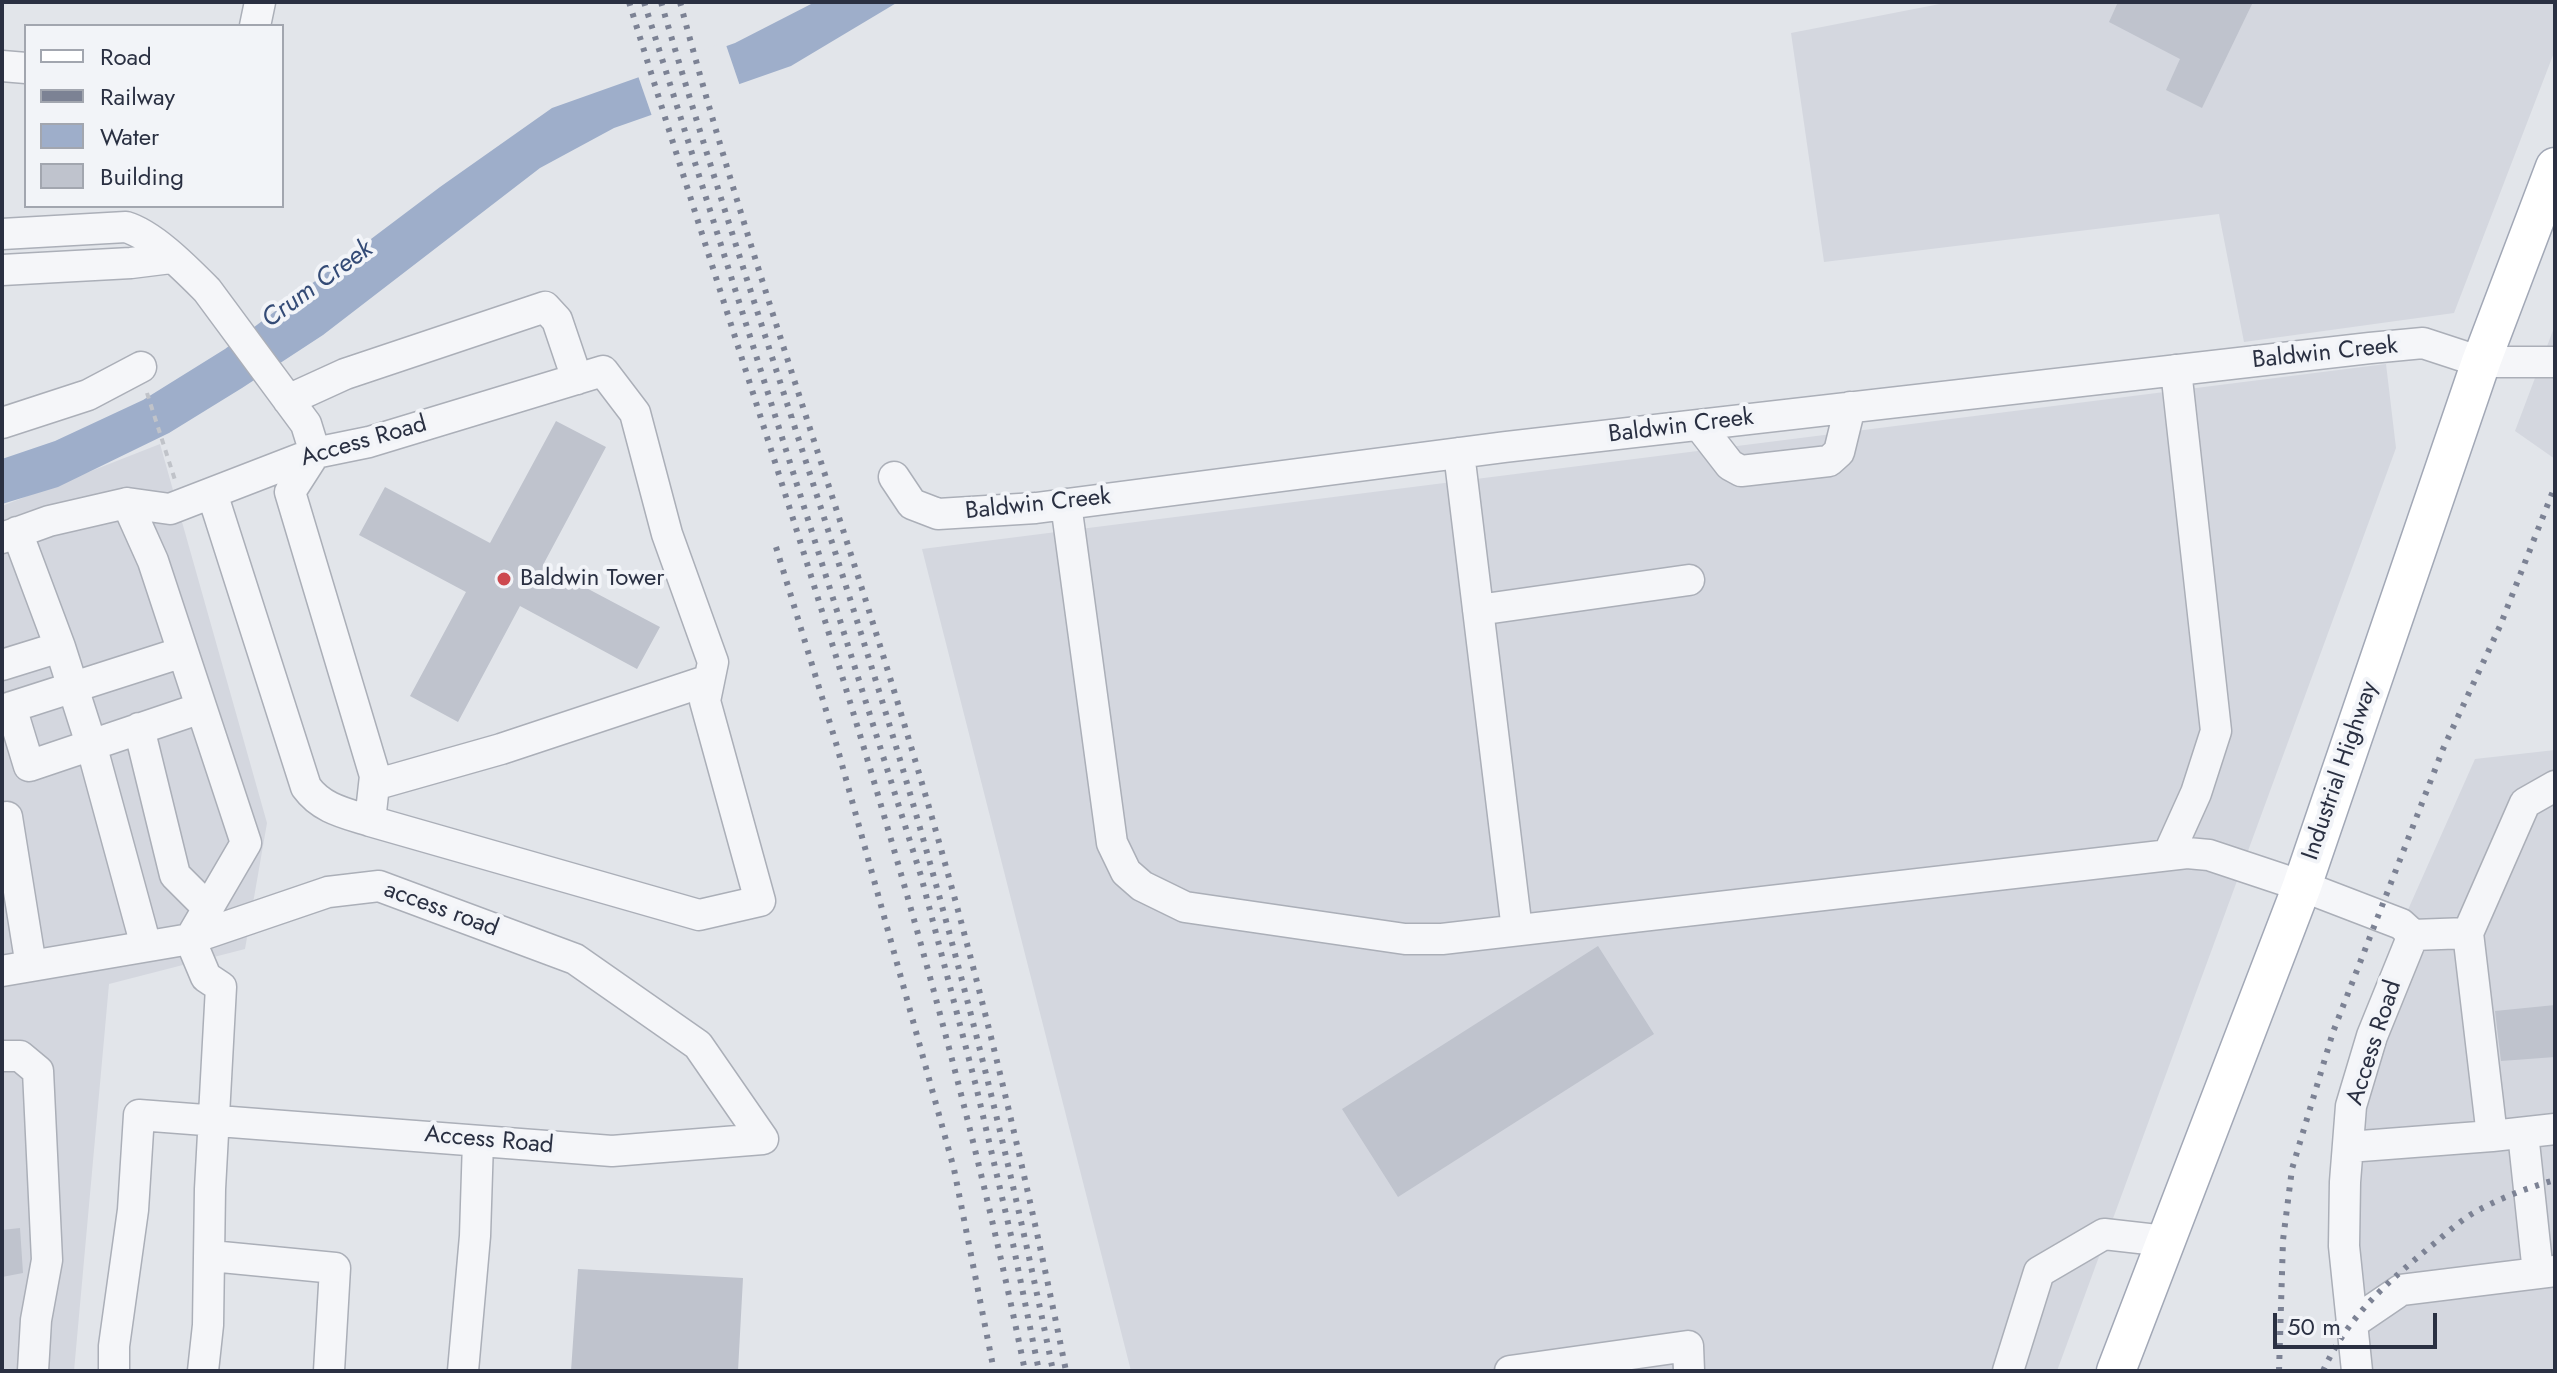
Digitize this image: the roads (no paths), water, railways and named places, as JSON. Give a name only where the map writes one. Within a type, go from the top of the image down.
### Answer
[{"type":"main road","name":"Industrial Highway","points":[[2116,1371],[2302,886],[2481,362],[2555,167]]},
{"type":"street","points":[[255,24],[260,2]]},
{"type":"street","points":[[2,66],[24,68]]},
{"type":"street","points":[[2,234],[126,227],[138,230],[207,290],[306,424],[315,453],[290,492],[375,776],[370,821]]},
{"type":"street","points":[[2,270],[171,258]]},
{"type":"street","points":[[212,493],[306,787],[314,799],[332,809],[370,821],[699,915],[760,901],[705,701],[713,662],[667,534],[635,413],[590,375],[557,320],[545,307],[282,392]]},
{"type":"street","name":"Baldwin Creek","points":[[894,477],[912,504],[938,514],[1066,504],[1459,453],[2423,343],[2481,362],[2555,362]]},
{"type":"street","points":[[2168,855],[2196,793],[2216,731],[2176,370]]},
{"type":"street","name":"Access Road","points":[[10,535],[49,521],[127,503],[170,509],[315,453],[369,442],[590,375]]},
{"type":"street","points":[[2,423],[88,395],[120,381],[141,380]]},
{"type":"street","points":[[1699,425],[1730,465],[1741,471],[1829,461],[1839,452],[1850,407]]},
{"type":"street","points":[[1459,453],[1517,930]]},
{"type":"street","points":[[127,503],[153,561],[246,843],[190,939],[206,977],[221,987],[210,1189],[208,1325],[203,1371]]},
{"type":"street","points":[[1066,504],[1112,843],[1126,872],[1142,886],[1185,907],[1405,939],[1442,939],[2187,853],[2209,855],[2302,886],[2401,924],[2413,935],[2468,933]]},
{"type":"street","points":[[10,535],[60,647],[91,744],[146,946]]},
{"type":"street","points":[[1478,610],[1689,580]]},
{"type":"street","points":[[4,659],[60,647]]},
{"type":"street","points":[[183,652],[6,708],[29,766],[201,708]]},
{"type":"street","points":[[374,785],[501,749],[709,680]]},
{"type":"street","points":[[139,728],[175,875],[208,908]]},
{"type":"street","points":[[2492,1136],[2468,933],[2525,803],[2555,786]]},
{"type":"street","points":[[2,818],[7,817],[16,969]]},
{"type":"street","name":"access road","points":[[16,969],[190,939],[328,892],[379,886],[575,959],[698,1045],[763,1139]]},
{"type":"street","name":"Access Road","points":[[2357,1371],[2344,1246],[2351,1106],[2372,1036],[2413,935]]},
{"type":"street","points":[[2,1056],[20,1056],[38,1071],[47,1260],[36,1320],[33,1371]]},
{"type":"street","name":"Access Road","points":[[114,1371],[114,1346],[133,1210],[139,1115],[612,1151],[763,1139]]},
{"type":"street","points":[[2348,1147],[2555,1129]]},
{"type":"street","points":[[2351,1324],[2401,1290],[2547,1272],[2523,1133]]},
{"type":"street","points":[[463,1371],[475,1236],[478,1141]]},
{"type":"street","points":[[2008,1371],[2039,1272],[2104,1234],[2166,1241]]},
{"type":"street","points":[[211,1256],[335,1268],[329,1371]]},
{"type":"street","points":[[1510,1371],[1688,1346],[1689,1371]]},
{"type":"water","name":"Crum Creek","points":[[815,2],[898,2],[791,66],[614,128],[540,168],[323,335],[242,388],[169,433],[58,487],[2,504],[2,459],[55,441],[143,400],[225,349],[440,187],[552,108],[735,43]]},
{"type":"railway","points":[[629,2],[791,512],[895,853],[943,1024],[1025,1371]]},
{"type":"railway","points":[[644,2],[921,876],[976,1086],[1039,1371]]},
{"type":"railway","points":[[661,2],[898,753],[963,983],[1002,1138],[1053,1371]]},
{"type":"railway","points":[[680,2],[733,188],[881,648],[954,896],[995,1053],[1066,1371]]},
{"type":"railway","points":[[2279,1371],[2283,1240],[2292,1169],[2333,1032],[2443,749],[2500,626],[2555,486]]},
{"type":"railway","points":[[776,547],[836,743],[954,1169],[994,1371]]},
{"type":"railway","points":[[2323,1371],[2358,1315],[2402,1271],[2450,1230],[2494,1202],[2555,1180]]},
{"type":"place","name":"Baldwin Tower","points":[[504,579]]}]
